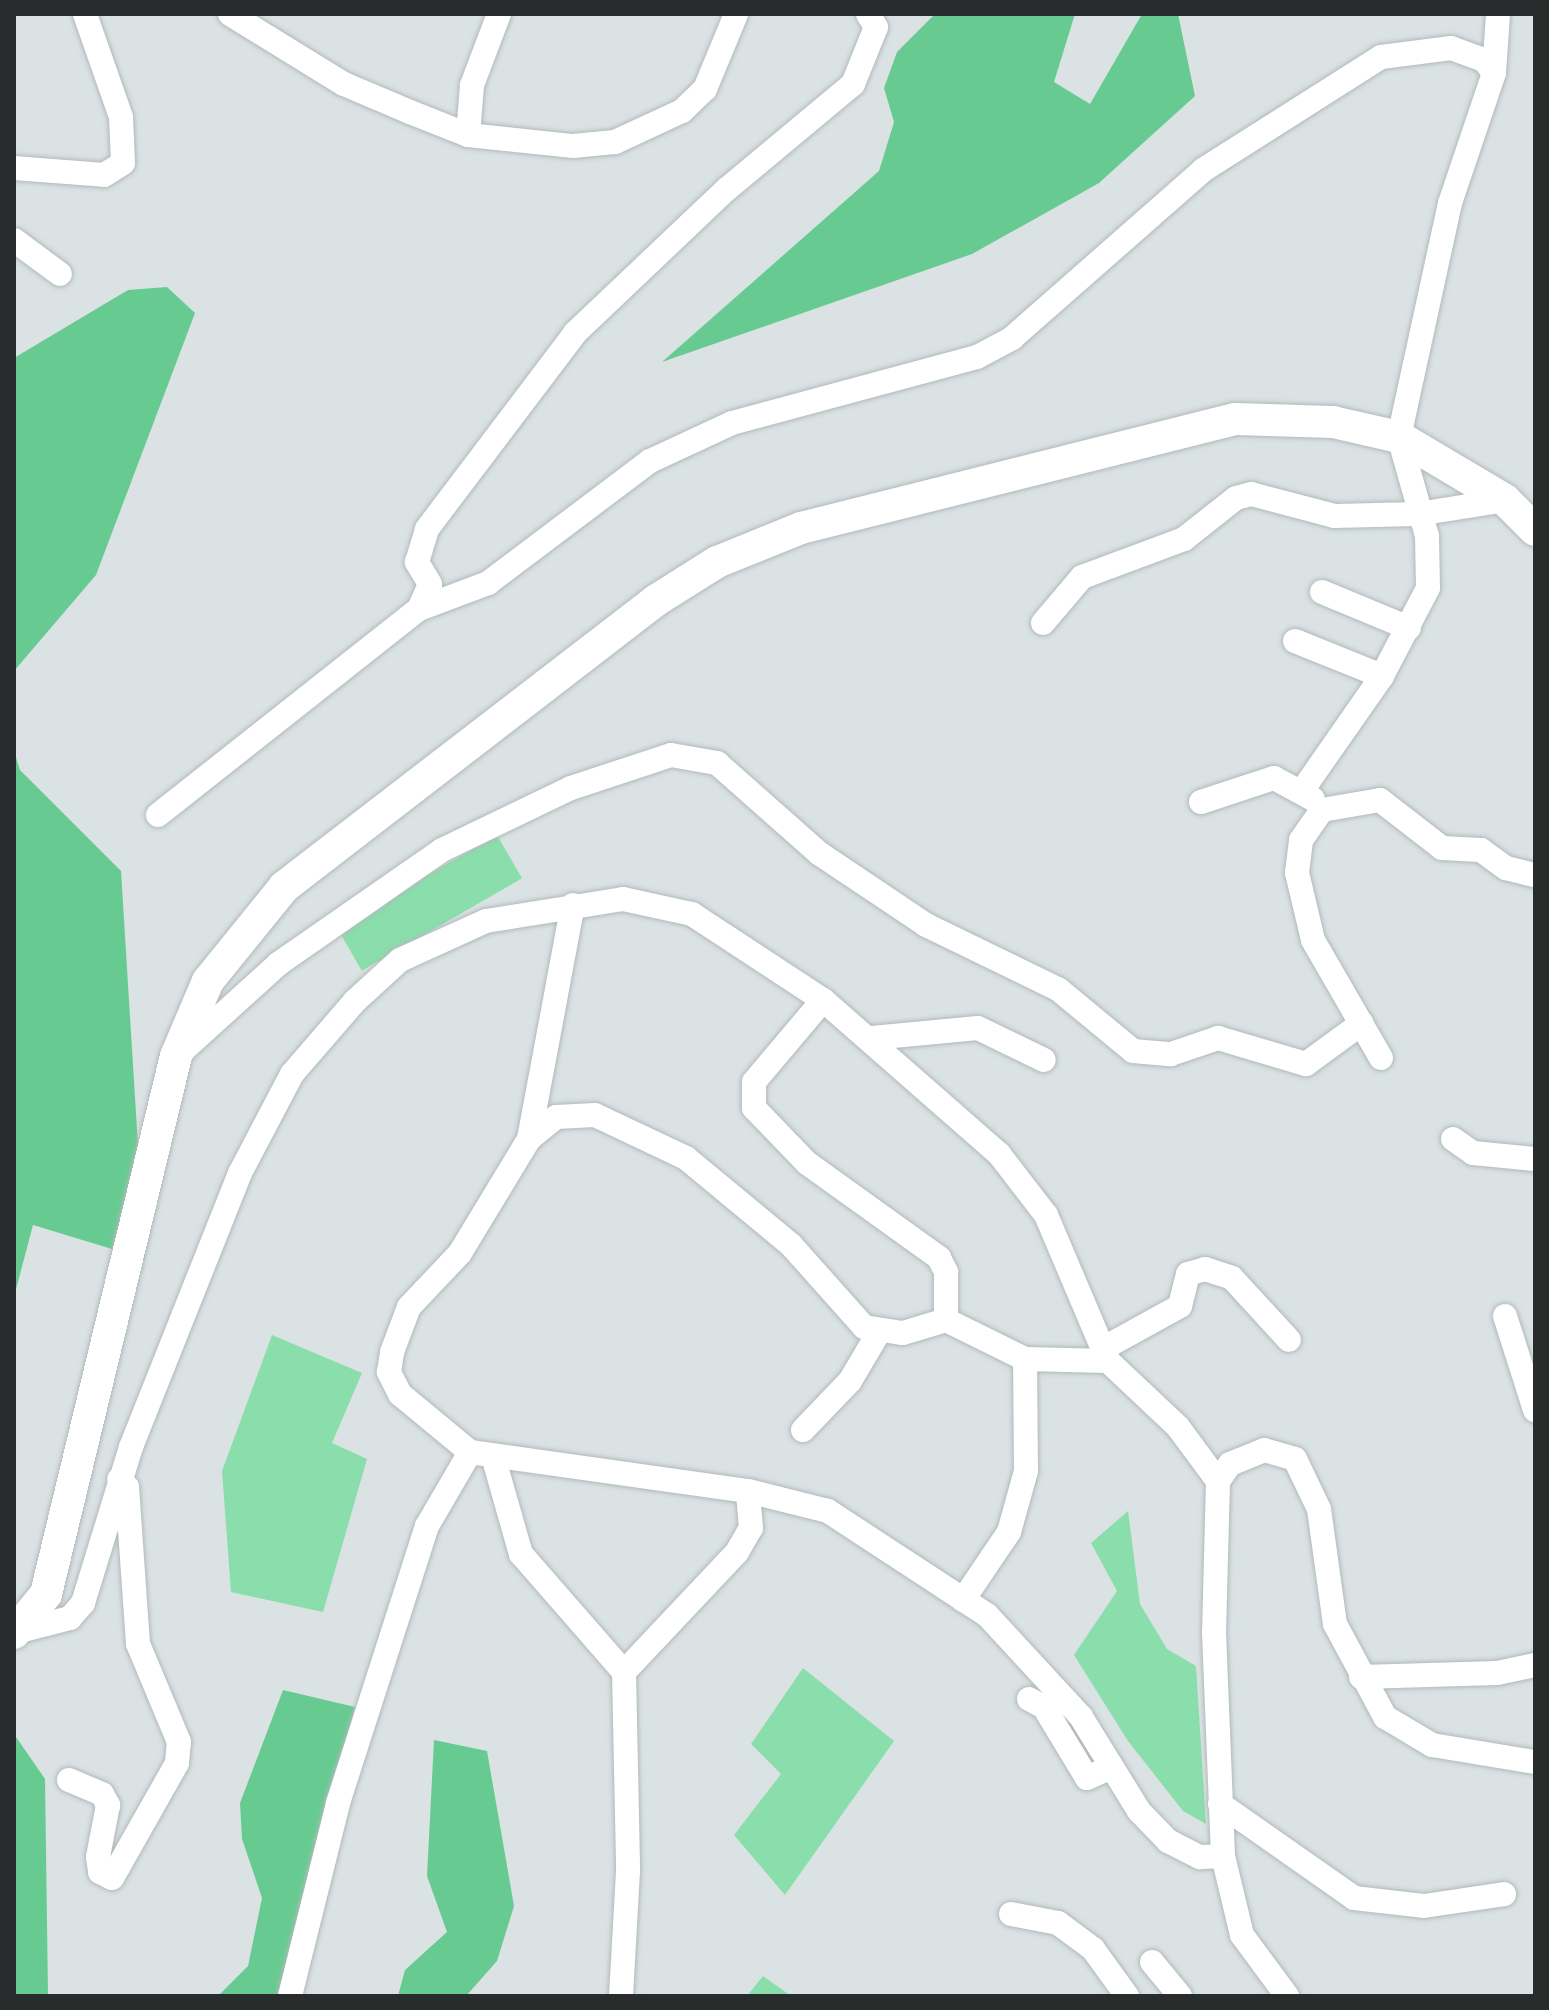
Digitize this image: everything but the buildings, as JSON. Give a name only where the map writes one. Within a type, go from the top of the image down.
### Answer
[{"type":"street","points":[[14,168],[104,175],[123,163],[121,117],[85,14]]},
{"type":"street","points":[[230,14],[344,84],[468,135],[573,146],[650,130],[705,89],[736,14]]},
{"type":"street","points":[[468,135],[472,85],[499,14]]},
{"type":"street","points":[[419,609],[430,584],[417,549],[449,500],[575,333],[727,189],[853,84],[876,27],[868,14]]},
{"type":"street","points":[[1304,788],[1382,676],[1409,628],[1430,563],[1399,437],[1450,203],[1494,73],[1498,14]]},
{"type":"street","points":[[158,815],[419,609],[488,583],[614,485],[695,438],[792,403],[977,357],[1012,338],[1203,170],[1381,57],[1451,48],[1484,60],[1494,73]]},
{"type":"street","points":[[14,240],[60,274]]},
{"type":"street","points":[[17,1632],[46,1594],[77,1484],[176,1056],[208,981],[284,887],[655,601],[717,562],[801,528],[1224,421],[1333,422],[1399,437],[1505,500],[1535,530]]},
{"type":"street","points":[[1043,623],[1082,577],[1184,539],[1236,498],[1251,494],[1334,516],[1418,514],[1505,500]]},
{"type":"street","points":[[1322,592],[1409,628]]},
{"type":"street","points":[[1295,641],[1382,676]]},
{"type":"street","points":[[176,1056],[278,964],[442,850],[571,788],[671,755],[717,763],[820,854],[926,925],[1058,989],[1133,1051],[1171,1054],[1218,1038],[1306,1064],[1362,1023]]},
{"type":"street","points":[[1201,802],[1228,798],[1255,780],[1304,788],[1322,810]]},
{"type":"street","points":[[1381,1058],[1313,940],[1297,873],[1301,840],[1322,810],[1380,800],[1442,848],[1481,850],[1506,868],[1535,875]]},
{"type":"street","points":[[17,1632],[70,1618],[83,1603],[119,1479],[234,1187],[273,1104],[316,1044],[400,960],[444,936],[573,905],[623,899],[692,914],[823,1000],[872,1038],[999,1154],[1046,1215],[1106,1355],[1178,1427],[1218,1481]]},
{"type":"street","points":[[573,905],[529,1139],[460,1253],[409,1307],[392,1352],[389,1372],[400,1394],[481,1454],[748,1491],[828,1511],[963,1600],[1035,1661],[1168,1841],[1200,1857],[1223,1856]]},
{"type":"street","points":[[823,1000],[754,1082],[754,1108],[807,1163],[939,1258],[948,1285],[946,1320]]},
{"type":"street","points":[[872,1038],[978,1028],[1044,1060]]},
{"type":"street","points":[[529,1139],[571,1114],[637,1129],[759,1214],[864,1327],[879,1332],[933,1329],[946,1320]]},
{"type":"street","points":[[1453,1139],[1473,1153],[1535,1159]]},
{"type":"street","points":[[946,1320],[1025,1359],[1106,1355],[1180,1306],[1188,1274],[1205,1269],[1232,1278],[1289,1340]]},
{"type":"street","points":[[1505,1316],[1535,1410]]},
{"type":"street","points":[[803,1430],[850,1381],[879,1332]]},
{"type":"street","points":[[963,1600],[1009,1532],[1026,1471],[1025,1359]]},
{"type":"street","points":[[1287,1996],[1242,1935],[1223,1856],[1218,1481],[1230,1464],[1264,1450],[1279,1451],[1302,1469],[1319,1509],[1335,1624],[1385,1717],[1432,1745],[1535,1762]]},
{"type":"street","points":[[481,1454],[521,1554],[624,1672],[628,1871],[621,1996]]},
{"type":"street","points":[[290,1996],[338,1803],[427,1526],[481,1454]]},
{"type":"street","points":[[69,1780],[102,1794],[108,1805],[98,1857],[100,1872],[112,1878],[177,1763],[179,1742],[138,1644],[127,1487],[119,1479]]},
{"type":"street","points":[[624,1672],[737,1552],[751,1528],[748,1491]]},
{"type":"street","points":[[1361,1677],[1497,1673],[1535,1665]]},
{"type":"street","points":[[1029,1699],[1044,1707],[1087,1778],[1112,1767]]},
{"type":"street","points":[[1220,1804],[1354,1898],[1424,1906],[1504,1894]]},
{"type":"street","points":[[1011,1914],[1058,1923],[1093,1949],[1127,1996]]},
{"type":"street","points":[[1152,1962],[1180,1996]]},
{"type":"green space","points":[[935,14],[1075,14],[1054,82],[1090,104],[1142,14],[1178,14],[1195,96],[1099,183],[972,254],[662,362],[879,171],[894,122],[884,88],[897,52]]},
{"type":"green space","points":[[167,287],[195,313],[96,575],[14,671],[14,358],[128,290]]},
{"type":"green space","points":[[14,751],[20,770],[121,871],[145,1259],[33,1225],[14,1297]]},
{"type":"green space","points":[[497,835],[522,878],[362,971],[337,928]]},
{"type":"green space","points":[[272,1335],[362,1373],[332,1443],[367,1459],[323,1612],[231,1592],[222,1471]]},
{"type":"green space","points":[[1128,1511],[1140,1604],[1167,1649],[1196,1666],[1206,1824],[1183,1811],[1128,1741],[1074,1655],[1117,1591],[1091,1543]]},
{"type":"green space","points":[[803,1668],[894,1741],[785,1895],[734,1835],[781,1774],[751,1744]]},
{"type":"green space","points":[[283,1690],[355,1707],[282,1996],[218,1996],[248,1966],[262,1898],[242,1839],[240,1803]]},
{"type":"green space","points":[[14,1734],[45,1779],[48,1996],[14,1996]]},
{"type":"green space","points":[[434,1740],[487,1751],[514,1906],[497,1961],[466,1996],[398,1996],[405,1970],[447,1932],[427,1876]]},
{"type":"green space","points":[[763,1976],[791,1996],[747,1996]]}]
